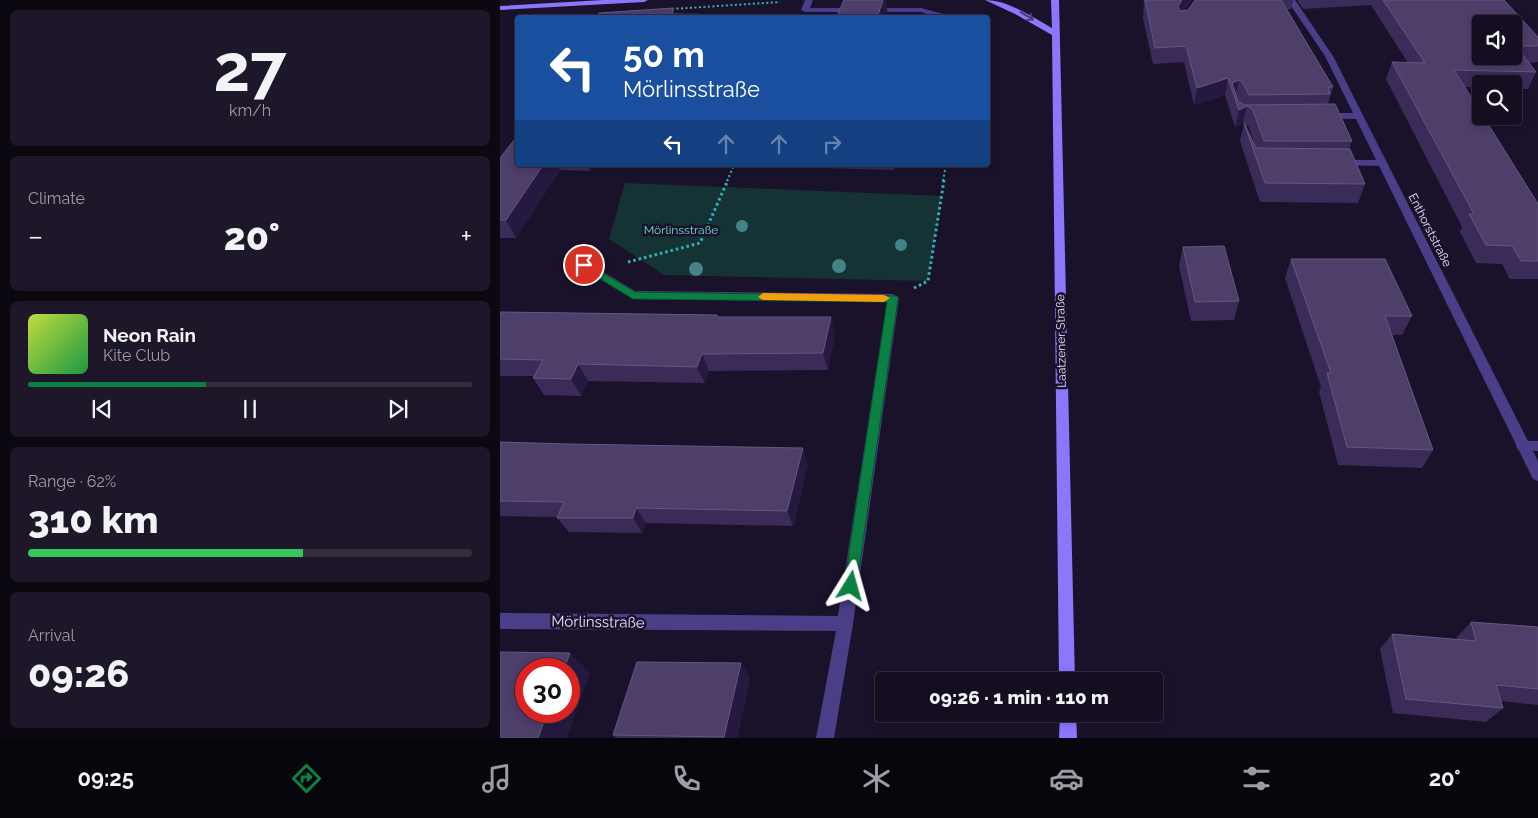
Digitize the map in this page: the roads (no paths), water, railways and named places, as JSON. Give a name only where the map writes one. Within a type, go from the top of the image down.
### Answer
[{"type":"main road","points":[[500,8],[644,0]]},
{"type":"main road","points":[[989,0],[1018,12],[1056,34]]},
{"type":"main road","name":"Laatzener Straße","points":[[1055,0],[1068,672]]},
{"type":"main road","points":[[1068,722],[1068,738]]},
{"type":"street","points":[[809,0],[803,14],[921,10],[943,15]]},
{"type":"street","name":"Enthorststraße","points":[[1292,0],[1330,56],[1358,116],[1538,476]]},
{"type":"street","points":[[1309,116],[1358,116]]},
{"type":"street","points":[[1333,163],[1382,163]]},
{"type":"street","points":[[584,265],[633,295],[893,298],[845,624],[825,738]]},
{"type":"street","points":[[1523,446],[1538,446]]},
{"type":"street","name":"Mörlinsstraße","points":[[500,621],[845,624]]}]
